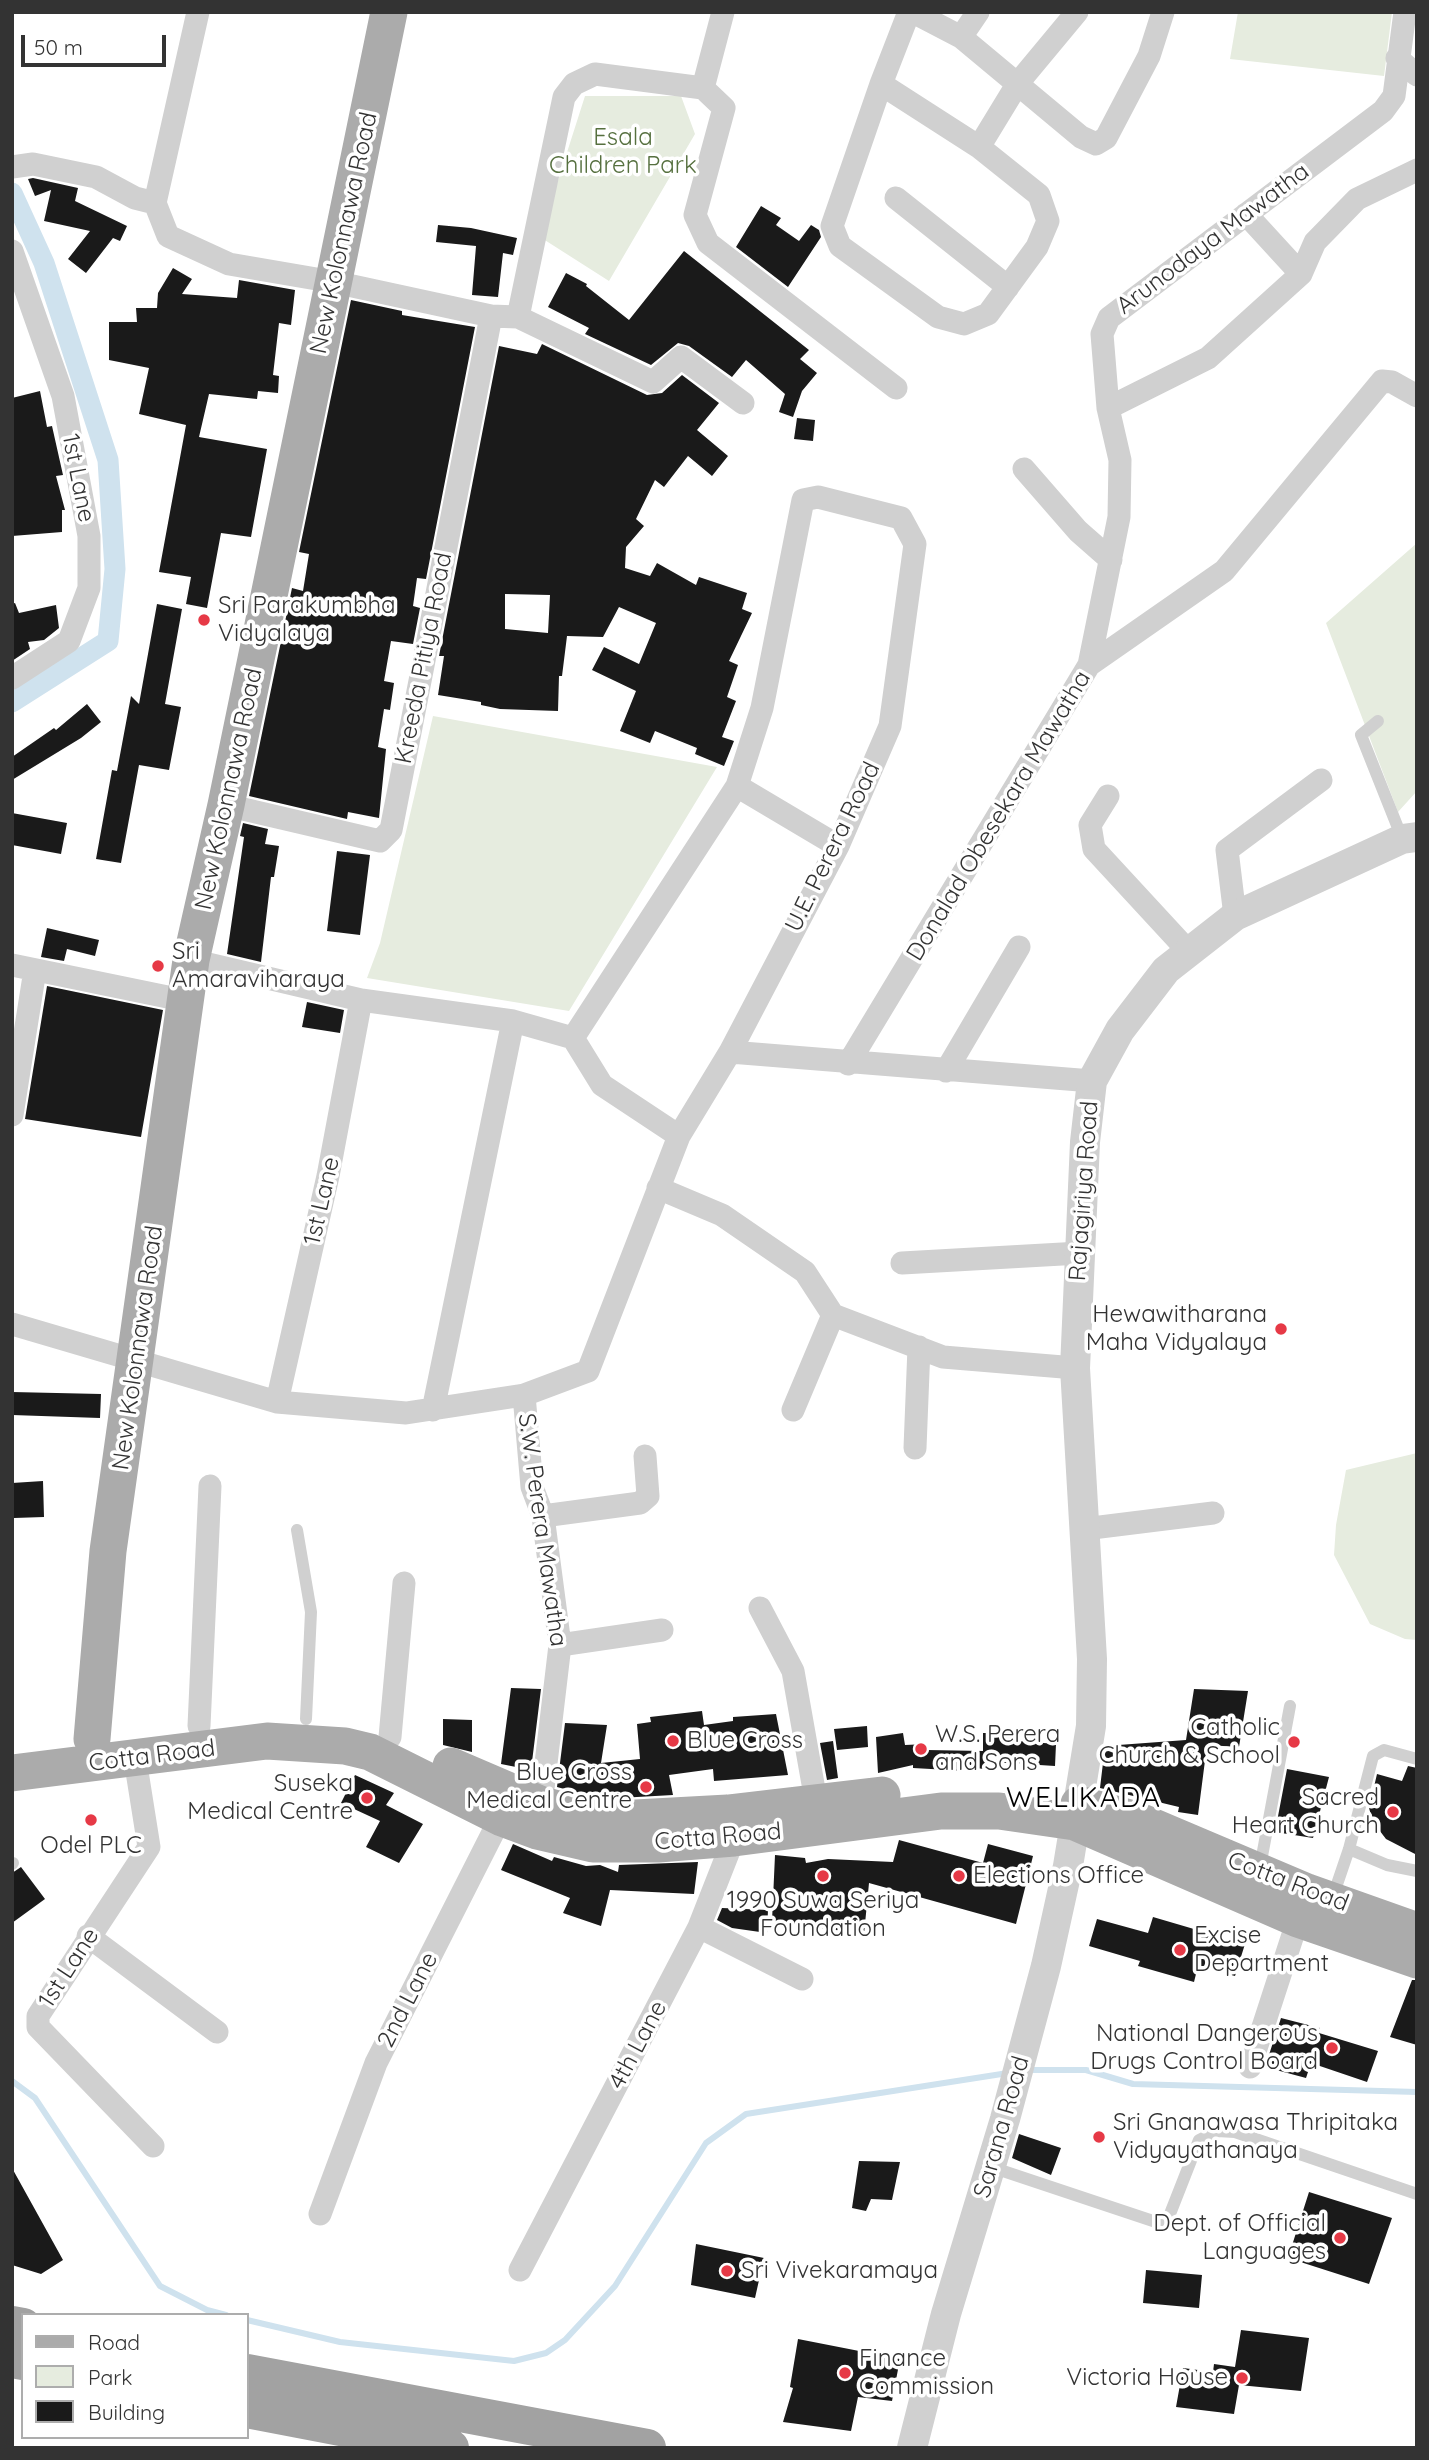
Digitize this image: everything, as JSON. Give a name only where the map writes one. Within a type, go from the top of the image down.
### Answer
[{"type":"highway","points":[[248,2373],[647,2448]]},
{"type":"highway","points":[[248,2409],[322,2436],[450,2448]]},
{"type":"main road","name":"New Kolonnawa Road","points":[[92,1739],[108,1551],[137,1360],[191,960],[226,805],[389,12]]},
{"type":"main road","name":"Cotta Road","points":[[12,1748],[199,1726],[306,1719],[344,1723],[390,1737],[523,1812]]},
{"type":"main road","name":"Cotta Road","points":[[12,1773],[267,1741],[345,1746],[369,1752],[523,1812],[593,1844],[658,1844],[816,1801],[905,1804]]},
{"type":"main road","name":"Cotta Road","points":[[731,1826],[905,1804],[941,1790],[1011,1792],[1077,1813],[1312,1904],[1417,1931]]},
{"type":"main road","name":"Cotta Road","points":[[1077,1813],[1137,1820],[1259,1873],[1417,1960]]},
{"type":"street","points":[[198,12],[155,203],[168,236],[229,264],[334,282],[491,316],[518,317],[653,382],[681,357],[743,403]]},
{"type":"street","points":[[703,88],[723,12]]},
{"type":"street","points":[[881,84],[979,147],[1039,195],[1048,221],[1037,247],[988,314],[964,324],[938,317],[840,246],[832,226],[881,84],[911,12],[961,37],[1081,137],[1096,144],[1106,138],[1149,56],[1163,12]]},
{"type":"street","points":[[961,37],[978,12]]},
{"type":"street","points":[[979,147],[1018,83],[1077,12]]},
{"type":"street","name":"Arunodaya Mawatha","points":[[1089,666],[1119,517],[1119,460],[1108,408],[1101,334],[1109,318],[1383,111],[1394,96],[1405,12]]},
{"type":"street","points":[[1397,58],[1417,75]]},
{"type":"street","points":[[518,317],[564,97],[574,84],[595,74],[703,88],[724,108],[695,215],[708,243],[896,388]]},
{"type":"street","points":[[22,166],[96,177],[135,198],[155,203]]},
{"type":"street","points":[[1108,408],[1208,358],[1301,274],[1315,242],[1357,199],[1417,170]]},
{"type":"street","points":[[896,198],[1008,287]]},
{"type":"street","points":[[1246,214],[1301,274]]},
{"type":"street","name":"1st Lane","points":[[12,251],[63,396],[89,536],[89,588],[69,641],[12,678]]},
{"type":"street","name":"Kreeda Pitiya Road","points":[[226,805],[380,841],[391,830],[491,316]]},
{"type":"street","name":"Donalad Obesekara Mawatha","points":[[848,1064],[1089,666],[1224,571],[1382,381],[1392,382],[1417,396]]},
{"type":"street","points":[[1024,468],[1078,531],[1111,560]]},
{"type":"street","name":"U.E. Perera Road","points":[[12,1324],[277,1402],[407,1413],[524,1395],[588,1371],[679,1136],[730,1052],[838,846],[890,726],[915,544],[901,518],[818,496],[803,500],[762,708],[737,786],[573,1038]]},
{"type":"street","points":[[1235,916],[1227,850],[1321,780]]},
{"type":"street","points":[[737,786],[838,846]]},
{"type":"street","points":[[1108,796],[1090,825],[1094,849],[1190,953]]},
{"type":"street","name":"Rajagiriya Road","points":[[1077,1813],[1091,1726],[1091,1659],[1075,1368],[1085,1142],[1092,1081],[1120,1030],[1167,970],[1235,916],[1410,838]]},
{"type":"street","points":[[947,1071],[1018,947]]},
{"type":"street","points":[[191,960],[360,1000],[513,1021],[573,1038],[602,1085],[679,1136]]},
{"type":"street","points":[[12,965],[187,1001]]},
{"type":"street","points":[[12,1115],[35,970]]},
{"type":"street","name":"1st Lane","points":[[277,1402],[336,1140],[360,1000]]},
{"type":"street","points":[[433,1410],[513,1021]]},
{"type":"street","points":[[730,1052],[848,1064],[1092,1081]]},
{"type":"street","points":[[658,1188],[722,1215],[805,1272],[833,1315],[943,1357],[1075,1368]]},
{"type":"street","points":[[902,1263],[1080,1253]]},
{"type":"street","points":[[793,1410],[833,1315]]},
{"type":"street","points":[[915,1448],[919,1347]]},
{"type":"street","name":"S.W. Perera Mawatha","points":[[523,1812],[560,1645],[543,1516],[532,1487],[524,1395]]},
{"type":"street","points":[[543,1516],[640,1503],[648,1496],[645,1456]]},
{"type":"street","points":[[199,1726],[210,1486]]},
{"type":"street","points":[[1084,1529],[1213,1513]]},
{"type":"street","points":[[390,1737],[404,1583]]},
{"type":"street","points":[[760,1608],[793,1671],[816,1801]]},
{"type":"street","points":[[560,1645],[662,1630]]},
{"type":"street","name":"1st Lane","points":[[135,1759],[149,1847],[88,1936],[38,2016],[38,2027],[153,2146]]},
{"type":"street","name":"2nd Lane","points":[[320,2214],[376,2063],[523,1812]]},
{"type":"street","name":"Sarana Road","points":[[912,2448],[946,2314],[1025,2045],[1068,1866],[1077,1813]]},
{"type":"street","name":"4th Lane","points":[[520,2270],[699,1927],[731,1826]]},
{"type":"street","points":[[1250,2067],[1312,1904]]},
{"type":"street","points":[[699,1927],[802,1979]]},
{"type":"street","points":[[88,1936],[217,2032]]},
{"type":"lane","points":[[1378,722],[1361,735],[1410,838]]},
{"type":"lane","points":[[297,1530],[311,1612],[306,1719]]},
{"type":"lane","points":[[1259,1873],[1290,1706]]},
{"type":"lane","points":[[1312,1904],[1349,1849],[1373,1756],[1384,1750],[1417,1759]]},
{"type":"lane","points":[[1349,1849],[1387,1865],[1417,1871]]},
{"type":"lane","points":[[990,2167],[1159,2224],[1168,2219],[1199,2140],[1217,2132],[1235,2132],[1417,2193]]},
{"type":"green space","points":[[1238,12],[1392,12],[1384,76],[1230,59]]},
{"type":"green space","name":"Esala Children Park","points":[[585,96],[681,96],[695,134],[609,281],[540,237]]},
{"type":"green space","points":[[1417,543],[1417,791],[1398,812],[1326,623]]},
{"type":"green space","points":[[433,716],[717,767],[569,1011],[367,978],[380,943]]},
{"type":"green space","points":[[1417,1453],[1417,1640],[1405,1639],[1370,1624],[1334,1555],[1336,1525],[1346,1470]]},
{"type":"building","points":[[28,179],[78,188],[75,201],[127,226],[120,241],[113,238],[86,273],[68,259],[90,231],[44,221],[51,190],[35,196]]},
{"type":"building","points":[[761,206],[781,218],[776,225],[799,241],[811,225],[819,230],[821,237],[788,287],[736,247]]},
{"type":"building","points":[[438,225],[471,228],[517,238],[513,255],[503,253],[498,297],[472,295],[476,246],[436,242]]},
{"type":"building","points":[[684,251],[809,350],[800,359],[817,373],[802,391],[793,417],[779,412],[785,394],[746,360],[732,377],[689,346],[678,343],[651,365],[585,334],[589,328],[548,307],[566,273],[587,284],[586,286],[629,320]]},
{"type":"building","points":[[173,268],[192,279],[182,294],[237,298],[239,280],[295,290],[291,325],[279,323],[273,375],[279,376],[278,393],[258,391],[257,399],[209,394],[199,437],[267,449],[251,537],[221,533],[207,608],[186,604],[191,577],[159,572],[186,425],[139,414],[149,368],[109,360],[109,322],[137,322],[136,308],[157,308],[158,293]]},
{"type":"building","points":[[351,300],[402,311],[402,315],[475,327],[426,579],[417,578],[413,606],[420,608],[413,644],[391,641],[384,681],[394,683],[390,710],[384,709],[378,747],[386,749],[379,818],[348,812],[347,819],[249,796],[292,588],[303,591],[309,554],[299,552]]},
{"type":"building","points":[[542,344],[647,395],[662,393],[682,375],[719,403],[697,430],[728,456],[712,476],[688,456],[664,487],[655,480],[636,519],[644,526],[626,547],[625,568],[650,576],[657,563],[696,585],[699,577],[747,593],[742,609],[752,613],[729,661],[738,665],[727,697],[736,701],[722,737],[734,741],[724,766],[695,754],[697,748],[655,731],[650,743],[620,731],[636,691],[592,670],[604,647],[639,664],[656,623],[619,607],[603,637],[567,636],[562,676],[559,676],[558,711],[500,709],[481,705],[481,702],[438,695],[444,656],[439,656],[499,346],[537,354]],"holes":[[[505,594],[550,595],[548,633],[505,629]]]},
{"type":"building","points":[[40,391],[47,427],[52,426],[63,475],[56,476],[65,510],[62,510],[62,532],[12,536],[12,398]]},
{"type":"building","points":[[797,418],[815,420],[813,441],[794,439]]},
{"type":"building","points":[[15,603],[19,613],[56,605],[59,628],[44,640],[28,642],[30,649],[12,661],[12,604]]},
{"type":"building","points":[[157,604],[182,609],[165,704],[181,707],[169,770],[139,765],[121,863],[96,859],[112,770],[117,771],[131,696],[139,704]]},
{"type":"building","points":[[87,704],[101,722],[81,738],[12,780],[12,757],[54,728],[56,730]]},
{"type":"building","points":[[12,813],[67,823],[61,854],[12,845]]},
{"type":"building","points":[[243,823],[268,829],[265,844],[279,846],[274,877],[271,877],[261,962],[227,954],[244,837],[240,836]]},
{"type":"building","points":[[337,851],[370,855],[360,935],[327,931]]},
{"type":"building","points":[[47,928],[99,940],[95,956],[67,949],[64,961],[41,957]]},
{"type":"building","points":[[47,986],[163,1010],[141,1137],[25,1119]]},
{"type":"building","points":[[307,1002],[344,1010],[340,1033],[302,1027]]},
{"type":"building","points":[[12,1392],[101,1394],[100,1418],[12,1415]]},
{"type":"building","points":[[43,1481],[44,1517],[14,1518],[12,1483]]},
{"type":"building","points":[[511,1688],[541,1689],[531,1770],[501,1764]]},
{"type":"building","points":[[1194,1689],[1248,1691],[1239,1747],[1207,1745],[1198,1815],[1178,1812],[1179,1807],[1100,1788],[1105,1746],[1186,1740]]},
{"type":"building","points":[[702,1711],[704,1725],[733,1721],[733,1717],[776,1714],[788,1775],[714,1781],[713,1769],[669,1775],[673,1795],[601,1799],[557,1787],[565,1723],[607,1725],[601,1763],[640,1759],[637,1724],[651,1722],[650,1717]]},
{"type":"building","points":[[443,1719],[472,1720],[472,1752],[443,1745]]},
{"type":"building","points":[[867,1726],[868,1747],[837,1750],[834,1729]]},
{"type":"building","points":[[903,1733],[905,1745],[927,1744],[927,1750],[983,1751],[983,1733],[1008,1733],[1007,1740],[1056,1744],[1055,1766],[993,1762],[993,1770],[967,1767],[967,1771],[913,1768],[913,1765],[878,1773],[876,1737]]},
{"type":"building","points":[[833,1741],[838,1778],[827,1780],[820,1743]]},
{"type":"building","name":"Sacred Heart Church","points":[[1408,1766],[1417,1768],[1417,1855],[1386,1839],[1373,1822],[1369,1808],[1377,1774],[1402,1781]]},
{"type":"building","points":[[1287,1769],[1329,1777],[1313,1838],[1275,1832]]},
{"type":"building","points":[[355,1775],[394,1793],[386,1805],[423,1824],[399,1863],[366,1847],[380,1821],[341,1803]]},
{"type":"building","points":[[899,1840],[983,1863],[988,1844],[1033,1856],[1016,1924],[869,1883],[864,1934],[772,1921],[775,1855],[805,1858],[806,1863],[828,1859],[893,1862]]},
{"type":"building","points":[[513,1844],[552,1861],[554,1857],[586,1866],[600,1865],[618,1872],[619,1865],[698,1862],[694,1894],[610,1890],[601,1926],[563,1913],[570,1898],[501,1870]]},
{"type":"building","points":[[21,1867],[45,1899],[12,1923],[12,1873]]},
{"type":"building","points":[[722,1908],[768,1910],[767,1933],[732,1928],[717,1920]]},
{"type":"building","points":[[1153,1917],[1245,1944],[1235,1976],[1198,1966],[1194,1982],[1138,1966],[1140,1961],[1089,1946],[1097,1919],[1148,1933]]},
{"type":"building","points":[[1412,1980],[1417,1980],[1417,2045],[1390,2037]]},
{"type":"building","points":[[1281,2018],[1320,2028],[1319,2033],[1378,2051],[1367,2082],[1311,2063],[1306,2078],[1265,2067]]},
{"type":"building","points":[[1019,2134],[1061,2148],[1051,2175],[1012,2158]]},
{"type":"building","points":[[859,2161],[900,2162],[892,2200],[871,2199],[866,2211],[852,2208]]},
{"type":"building","points":[[12,2168],[63,2260],[41,2274],[12,2265]]},
{"type":"building","name":"Dept. of Official Languages","points":[[1309,2192],[1392,2218],[1369,2284],[1288,2258]]},
{"type":"building","name":"Sri Vivekaramaya","points":[[696,2244],[764,2258],[755,2298],[691,2285]]},
{"type":"building","points":[[1146,2270],[1202,2275],[1199,2308],[1143,2303]]},
{"type":"building","name":"Victoria House","points":[[1241,2330],[1309,2338],[1301,2391],[1239,2385],[1234,2414],[1176,2407],[1183,2368],[1213,2372],[1214,2364],[1235,2367]]},
{"type":"building","name":"Finance Commission","points":[[798,2339],[900,2359],[892,2401],[858,2397],[851,2431],[783,2422],[793,2388],[790,2387]]},
{"type":"waterway","points":[[12,193],[44,263],[108,460],[115,569],[108,641],[12,702]]},
{"type":"waterway","points":[[1025,2070],[1086,2070],[1133,2084],[1417,2092]]},
{"type":"waterway","points":[[248,2320],[340,2342],[514,2361],[546,2353],[565,2340],[615,2286],[706,2143],[746,2114],[1008,2073]]},
{"type":"waterway","points":[[12,2081],[35,2098],[160,2286],[218,2313]]},
{"type":"place","name":"Sri Parakumbha Vidyalaya","points":[[204,620]]},
{"type":"place","name":"Sri Amaraviharaya","points":[[158,966]]},
{"type":"place","name":"Hewawitharana Maha Vidyalaya","points":[[1281,1329]]},
{"type":"place","name":"Blue Cross","points":[[673,1741]]},
{"type":"place","name":"Catholic Church & School","points":[[1294,1742]]},
{"type":"place","name":"W.S. Perera and Sons","points":[[921,1749]]},
{"type":"place","name":"Blue Cross Medical Centre","points":[[646,1787]]},
{"type":"place","name":"Suseka Medical Centre","points":[[367,1798]]},
{"type":"place","name":"Sacred Heart Church","points":[[1393,1812]]},
{"type":"place","name":"Odel PLC","points":[[91,1820]]},
{"type":"place","name":"1990 Suwa Seriya Foundation","points":[[823,1876]]},
{"type":"place","name":"Elections Office","points":[[959,1876]]},
{"type":"place","name":"Excise Department","points":[[1180,1950]]},
{"type":"place","name":"National Dangerous Drugs Control Board","points":[[1332,2048]]},
{"type":"place","name":"Sri Gnanawasa Thripitaka Vidyayathanaya","points":[[1099,2137]]},
{"type":"place","name":"Dept. of Official Languages","points":[[1340,2238]]},
{"type":"place","name":"Sri Vivekaramaya","points":[[727,2271]]},
{"type":"place","name":"Finance Commission","points":[[845,2373]]},
{"type":"place","name":"Victoria House","points":[[1242,2378]]},
{"type":"district","name":"WELIKADA","points":[[1084,1799]]}]
